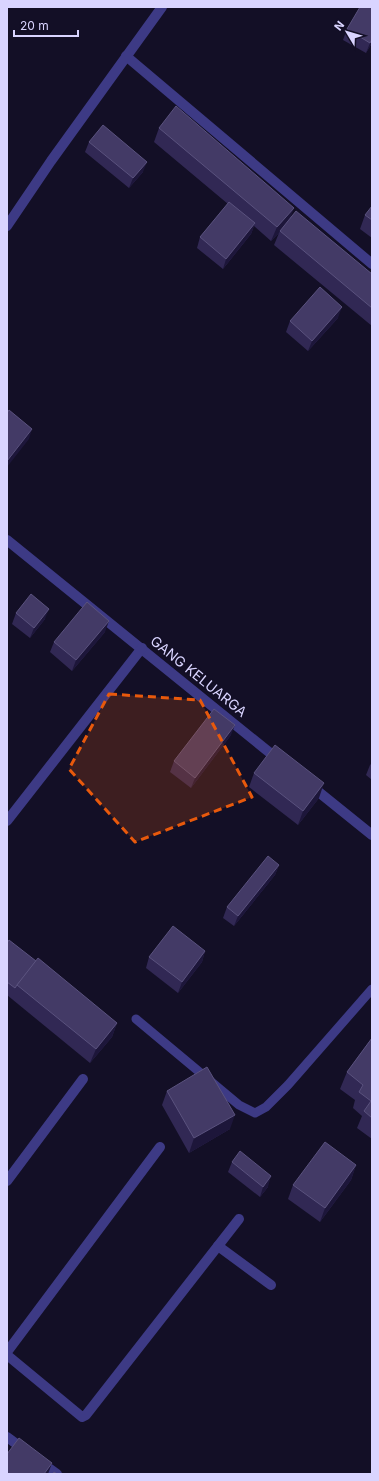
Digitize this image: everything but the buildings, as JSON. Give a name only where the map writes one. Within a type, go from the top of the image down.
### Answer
[{"type":"street","points":[[7,226],[162,7]]},
{"type":"street","points":[[126,56],[372,264]]},
{"type":"street","name":"GANG KELUARGA","points":[[7,540],[287,766]]},
{"type":"street","points":[[7,821],[142,648]]},
{"type":"street","points":[[300,776],[372,835]]},
{"type":"street","points":[[7,1181],[83,1079]]},
{"type":"street","points":[[160,1147],[7,1354],[82,1417],[86,1415],[239,1219]]},
{"type":"street","points":[[218,1246],[271,1285]]},
{"type":"street","points":[[8,1440],[57,1474]]},
{"type":"lane","points":[[136,1019],[240,1105],[255,1113],[266,1107],[288,1085],[372,989]]},
{"type":"highlighted area","points":[[109,694],[200,700],[252,797],[135,842],[69,769]]}]
